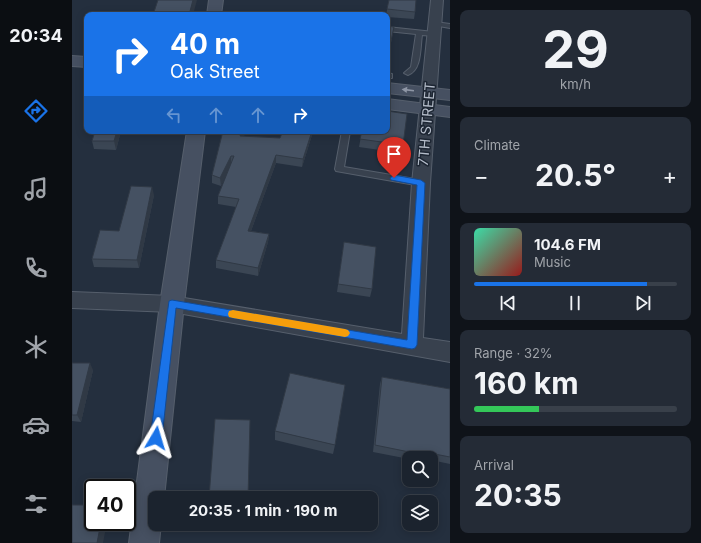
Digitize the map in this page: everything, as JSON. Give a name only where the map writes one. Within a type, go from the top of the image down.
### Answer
[{"type":"street","points":[[214,12],[216,0]]},
{"type":"street","name":"7TH STREET","points":[[412,345],[421,183],[437,0]]},
{"type":"street","points":[[72,61],[84,62]]},
{"type":"street","points":[[72,76],[84,76]]},
{"type":"street","points":[[390,81],[450,112]]},
{"type":"street","points":[[390,104],[428,101],[450,95]]},
{"type":"street","points":[[144,543],[172,304],[196,134]]},
{"type":"street","points":[[72,300],[172,304],[450,352]]},
{"type":"lane","points":[[390,29],[419,33],[450,26]]},
{"type":"lane","points":[[408,73],[414,68],[419,33]]},
{"type":"lane","points":[[345,134],[338,169],[421,183]]},
{"type":"building","points":[[158,0],[193,0],[190,12],[154,12]]},
{"type":"building","points":[[389,0],[416,0],[415,12],[387,9]]},
{"type":"building","points":[[390,26],[394,27],[390,45]]},
{"type":"building","points":[[390,111],[407,114],[403,145],[360,139],[361,134],[390,134]]},
{"type":"building","points":[[94,134],[116,134],[114,141],[92,141]]},
{"type":"building","points":[[222,134],[241,134],[240,136],[280,138],[282,134],[311,134],[303,159],[276,155],[248,231],[269,234],[258,268],[216,260],[239,199],[218,196],[234,156],[231,156],[220,178],[212,175]]},
{"type":"building","points":[[131,186],[152,187],[137,260],[92,259],[100,230],[119,231]]},
{"type":"building","points":[[344,242],[376,247],[372,289],[338,284]]},
{"type":"building","points":[[72,363],[90,363],[77,415],[72,415]]},
{"type":"building","points":[[290,373],[345,385],[335,445],[275,431]]},
{"type":"building","points":[[382,377],[450,389],[450,457],[438,455],[438,451],[404,451],[375,445]]},
{"type":"building","points":[[215,419],[250,420],[248,491],[210,491]]},
{"type":"building","points":[[72,505],[84,505],[84,531],[99,531],[97,543],[72,543]]},
{"type":"slow traffic","points":[[233,314],[345,333]]},
{"type":"route","points":[[156,438],[172,304],[412,345],[421,183],[394,178]]}]
